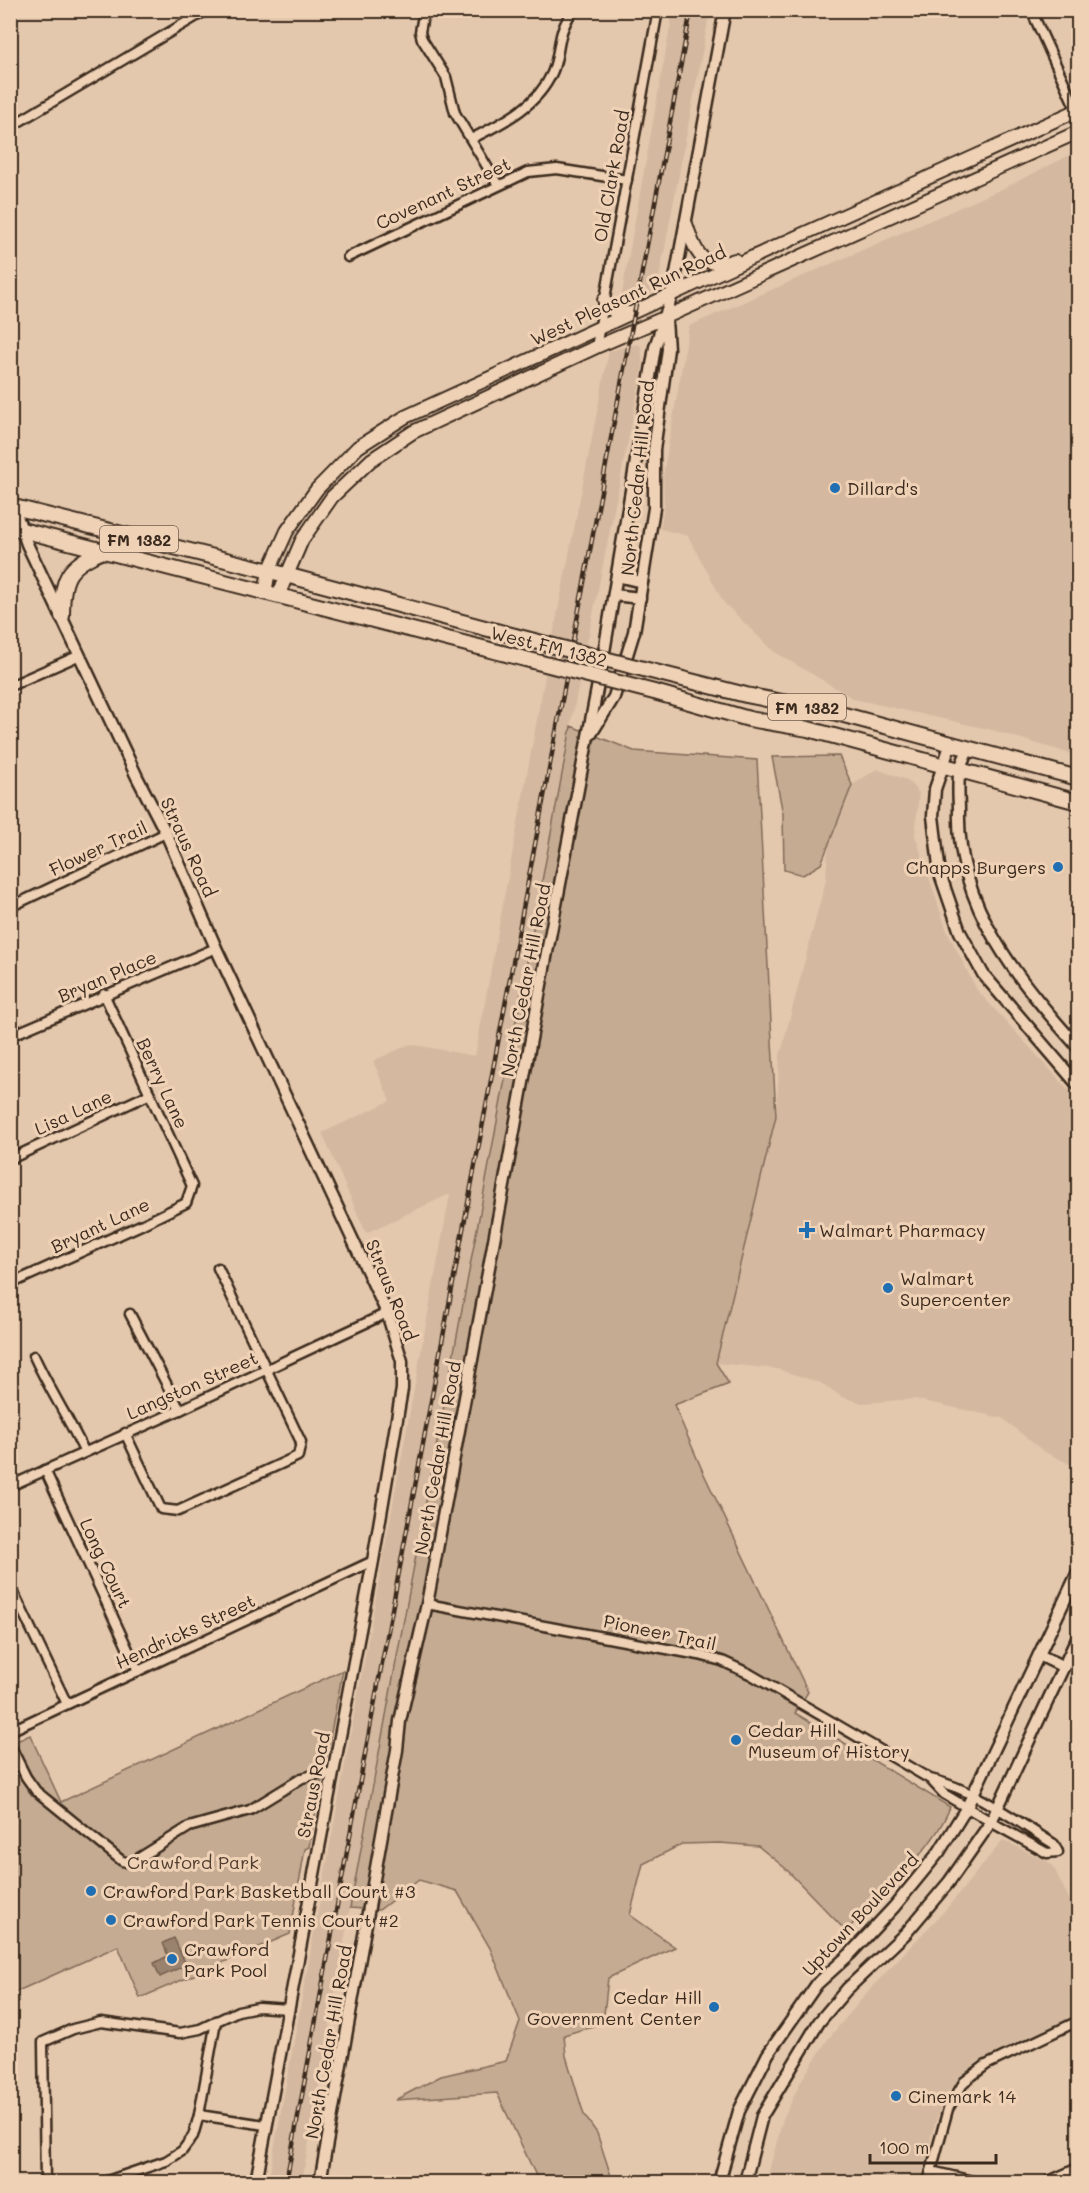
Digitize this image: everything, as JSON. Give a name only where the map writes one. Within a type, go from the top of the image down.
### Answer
[{"type":"main road","name":"West Pleasant Run Road","points":[[271,594],[269,572],[287,531],[317,489],[358,447],[405,417],[1078,111]]},
{"type":"main road","name":"West Pleasant Run Road","points":[[271,594],[285,575],[316,517],[332,497],[371,460],[413,432],[596,347],[1078,132]]},
{"type":"main road","points":[[686,224],[694,250],[711,264],[728,262],[801,235]]},
{"type":"main road","points":[[604,300],[611,311],[618,314],[635,313]]},
{"type":"main road","name":"West FM 1382","points":[[11,504],[663,674],[746,695],[833,712],[1078,778]]},
{"type":"main road","name":"West FM 1382","points":[[16,529],[658,693],[749,719],[808,729],[1078,802]]},
{"type":"main road","points":[[62,616],[62,590],[71,571],[84,560],[103,551]]},
{"type":"street","points":[[10,127],[207,10]]},
{"type":"street","points":[[424,10],[420,32],[422,39],[446,76],[455,113],[498,185]]},
{"type":"street","points":[[471,139],[504,122],[526,107],[541,91],[553,72],[562,31],[572,10]]},
{"type":"street","name":"Old Clark Road","points":[[596,347],[658,10]]},
{"type":"street","name":"North Cedar Hill Road","points":[[320,2182],[395,1761],[400,1721],[428,1604],[614,595],[655,347],[672,295],[725,10]]},
{"type":"street","points":[[1031,10],[1078,111]]},
{"type":"street","name":"Covenant Street","points":[[348,256],[528,172],[557,169],[627,180]]},
{"type":"street","name":"North Cedar Hill Road","points":[[587,740],[614,697],[634,632],[654,508],[654,450],[668,349],[666,317]]},
{"type":"street","name":"Straus Road","points":[[11,504],[16,529],[62,616],[137,777],[166,833],[216,948],[387,1313],[402,1361],[402,1389],[373,1561],[256,2182]]},
{"type":"street","points":[[617,576],[642,582]]},
{"type":"street","points":[[614,595],[640,598]]},
{"type":"street","points":[[10,686],[80,655]]},
{"type":"street","points":[[951,743],[935,789],[933,816],[935,845],[942,880],[960,932],[983,974],[1078,1085]]},
{"type":"street","points":[[969,748],[960,770],[958,834],[972,896],[992,935],[1019,978],[1078,1047]]},
{"type":"street","name":"Flower Trail","points":[[10,907],[166,833]]},
{"type":"street","name":"Bryan Place","points":[[10,1036],[216,948]]},
{"type":"street","name":"Berry Lane","points":[[104,994],[192,1186]]},
{"type":"street","name":"Lisa Lane","points":[[10,1159],[150,1094]]},
{"type":"street","name":"Bryant Lane","points":[[10,1284],[186,1203],[192,1186]]},
{"type":"street","points":[[125,1433],[161,1509],[178,1511],[298,1456],[301,1442],[218,1268]]},
{"type":"street","name":"Langston Street","points":[[10,1486],[180,1410],[387,1313]]},
{"type":"street","points":[[130,1314],[180,1410]]},
{"type":"street","points":[[34,1356],[43,1376],[68,1416],[84,1452]]},
{"type":"street","name":"Long Court","points":[[45,1470],[138,1671]]},
{"type":"street","name":"Hendricks Street","points":[[10,1731],[373,1561]]},
{"type":"street","name":"Uptown Boulevard","points":[[719,2182],[739,2111],[768,2054],[817,1984],[850,1954],[894,1907],[939,1852],[967,1807],[1078,1572]]},
{"type":"street","points":[[10,1585],[67,1704]]},
{"type":"street","name":"Pioneer Trail","points":[[428,1604],[722,1661],[750,1674],[930,1779],[949,1784],[973,1796],[1054,1844],[1058,1852],[1047,1853],[991,1822],[944,1794],[930,1779]]},
{"type":"street","points":[[745,2182],[762,2116],[819,2022],[847,1989],[906,1932],[949,1882],[991,1822],[1078,1636]]},
{"type":"street","points":[[1039,1655],[1064,1666]]},
{"type":"street","points":[[10,1745],[26,1777],[36,1791],[122,1861],[131,1863],[189,1827],[250,1810],[302,1778],[318,1774],[332,1774]]},
{"type":"street","points":[[45,2182],[43,2042],[79,2026],[101,2022],[180,2033],[201,2029],[238,2011],[258,2007],[289,2009]]},
{"type":"street","points":[[104,2182],[166,2162],[182,2151],[193,2136],[200,2115],[216,2021]]},
{"type":"street","points":[[928,2182],[948,2109],[964,2082],[986,2065],[1078,2021]]},
{"type":"street","points":[[200,2115],[265,2125]]},
{"type":"street","points":[[1047,2182],[1078,2168]]},
{"type":"street","points":[[931,2171],[977,2182]]},
{"type":"shaded area","points":[[673,11],[710,11],[657,289],[623,305],[620,304]]},
{"type":"shaded area","points":[[1078,151],[1078,756],[992,730],[854,699],[773,651],[724,603],[688,536],[660,529],[664,506],[663,476],[689,326],[1004,188]]},
{"type":"shaded area","points":[[637,344],[641,346],[643,367],[570,728],[350,1908],[302,2182],[268,2182],[450,1194],[366,1233],[322,1133],[390,1101],[373,1061],[410,1044],[475,1056],[545,676],[609,351]]},
{"type":"shaded area","points":[[877,769],[907,780],[919,793],[915,835],[947,931],[977,990],[1078,1100],[1078,1468],[1043,1451],[1002,1418],[914,1399],[863,1403],[842,1397],[821,1383],[777,1369],[716,1363],[776,1116],[780,1056],[826,879],[828,847],[852,785]]},
{"type":"shaded area","points":[[1003,1840],[1053,1866],[1078,1917],[1078,2014],[977,2062],[945,2095],[932,2133],[922,2182],[766,2182],[783,2119],[801,2081],[828,2039],[871,1988],[947,1908]]},
{"type":"shaded area","name":"Crawford Park Pool","points":[[174,1938],[186,1965],[160,1977],[154,1963],[168,1956],[163,1943]]},
{"type":"green space","points":[[571,726],[634,751],[757,760],[776,1116],[716,1363],[729,1384],[674,1405],[703,1472],[808,1692],[795,1713],[950,1807],[942,1824],[918,1857],[846,1931],[785,1868],[758,1846],[720,1843],[682,1844],[643,1864],[630,1915],[675,1947],[608,1978],[603,2023],[564,2035],[566,2056],[584,2115],[597,2133],[613,2182],[539,2182],[497,2093],[395,2100],[441,2076],[506,2061],[520,2021],[490,1948],[457,1891],[419,1880],[379,1910],[350,1908]]},
{"type":"green space","points":[[839,756],[852,785],[821,864],[803,875],[784,870],[783,814],[772,757]]},
{"type":"green space","name":"Crawford Park","points":[[343,1670],[309,1847],[305,1849],[290,1934],[140,1998],[118,1946],[11,1994],[10,1744],[30,1735],[61,1802]]},
{"type":"railway","points":[[286,2182],[691,10]]},
{"type":"place","name":"Dillard's","points":[[835,488]]},
{"type":"place","name":"Chapps Burgers","points":[[1058,867]]},
{"type":"place","name":"Walmart Pharmacy","points":[[807,1230]]},
{"type":"place","name":"Walmart Supercenter","points":[[888,1288]]},
{"type":"place","name":"Cedar Hill Museum of History","points":[[736,1740]]},
{"type":"place","name":"Crawford Park Basketball Court #3","points":[[91,1891]]},
{"type":"place","name":"Crawford Park Tennis Court #2","points":[[111,1920]]},
{"type":"place","name":"Crawford Park Pool","points":[[172,1959]]},
{"type":"place","name":"Cedar Hill Government Center","points":[[714,2007]]},
{"type":"place","name":"Cinemark 14","points":[[896,2096]]}]
